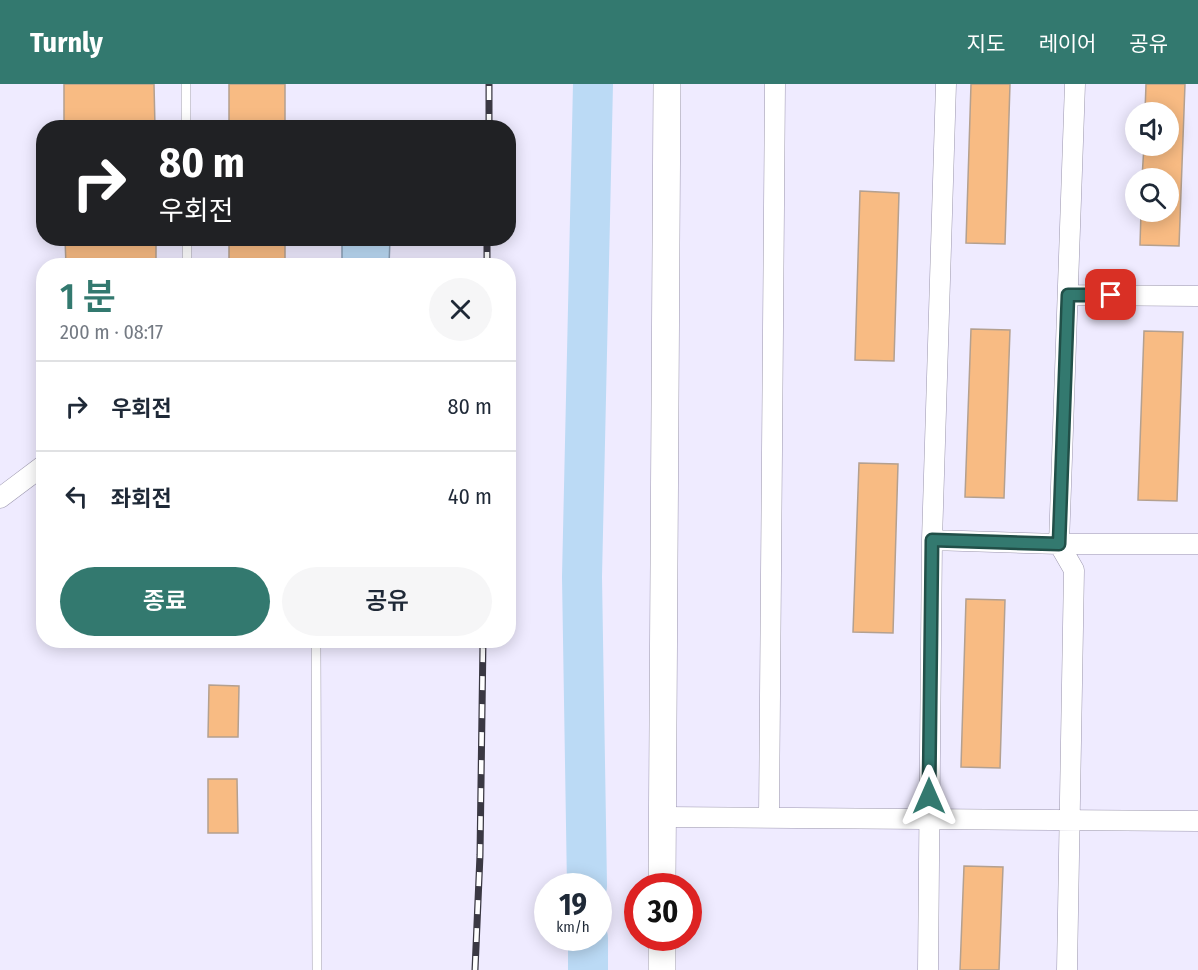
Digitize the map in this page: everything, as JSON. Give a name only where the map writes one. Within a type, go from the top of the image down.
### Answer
[{"type":"street","points":[[662,873],[666,84]]},
{"type":"street","points":[[769,818],[775,84]]},
{"type":"street","points":[[928,970],[932,540],[946,84]]},
{"type":"street","points":[[1067,970],[1074,570],[1059,544],[1075,84]]},
{"type":"street","points":[[1068,295],[1198,296]]},
{"type":"street","points":[[0,498],[36,471]]},
{"type":"street","points":[[932,540],[1059,544],[1198,544]]},
{"type":"street","points":[[663,817],[1198,822]]},
{"type":"street","points":[[662,951],[662,970]]},
{"type":"lane","points":[[186,84],[186,120]]},
{"type":"lane","points":[[316,648],[317,970]]},
{"type":"water","points":[[342,246],[390,246],[389,258],[342,258]]},
{"type":"building","points":[[64,84],[154,84],[155,120],[64,120]]},
{"type":"building","points":[[229,84],[285,84],[285,120],[229,120]]},
{"type":"building","points":[[971,84],[1010,84],[1005,244],[966,243]]},
{"type":"building","points":[[1146,84],[1185,84],[1179,246],[1140,245],[1141,222],[1179,222],[1179,168],[1143,168],[1143,156],[1179,156],[1179,102],[1145,102]]},
{"type":"building","points":[[860,191],[899,193],[894,361],[855,360]]},
{"type":"building","points":[[65,246],[156,246],[156,258],[66,258]]},
{"type":"building","points":[[229,246],[285,246],[285,258],[229,258]]},
{"type":"building","points":[[971,329],[1010,330],[1004,498],[965,497]]},
{"type":"building","points":[[1144,331],[1183,332],[1177,501],[1138,500]]},
{"type":"building","points":[[859,463],[898,464],[893,633],[853,632]]},
{"type":"building","points":[[966,599],[1005,600],[1000,768],[961,767]]},
{"type":"building","points":[[209,685],[239,686],[238,737],[208,737]]},
{"type":"building","points":[[208,779],[237,779],[238,833],[208,833]]},
{"type":"building","points":[[964,866],[1003,867],[999,970],[960,970]]},
{"type":"waterway","points":[[587,873],[582,577],[593,84]]},
{"type":"waterway","points":[[588,951],[588,970]]},
{"type":"railway","points":[[489,84],[489,120]]},
{"type":"railway","points":[[487,246],[487,258]]},
{"type":"railway","points":[[475,970],[480,855],[483,648]]},
{"type":"route","points":[[929,796],[932,540],[1059,544],[1068,295],[1111,295]]}]
